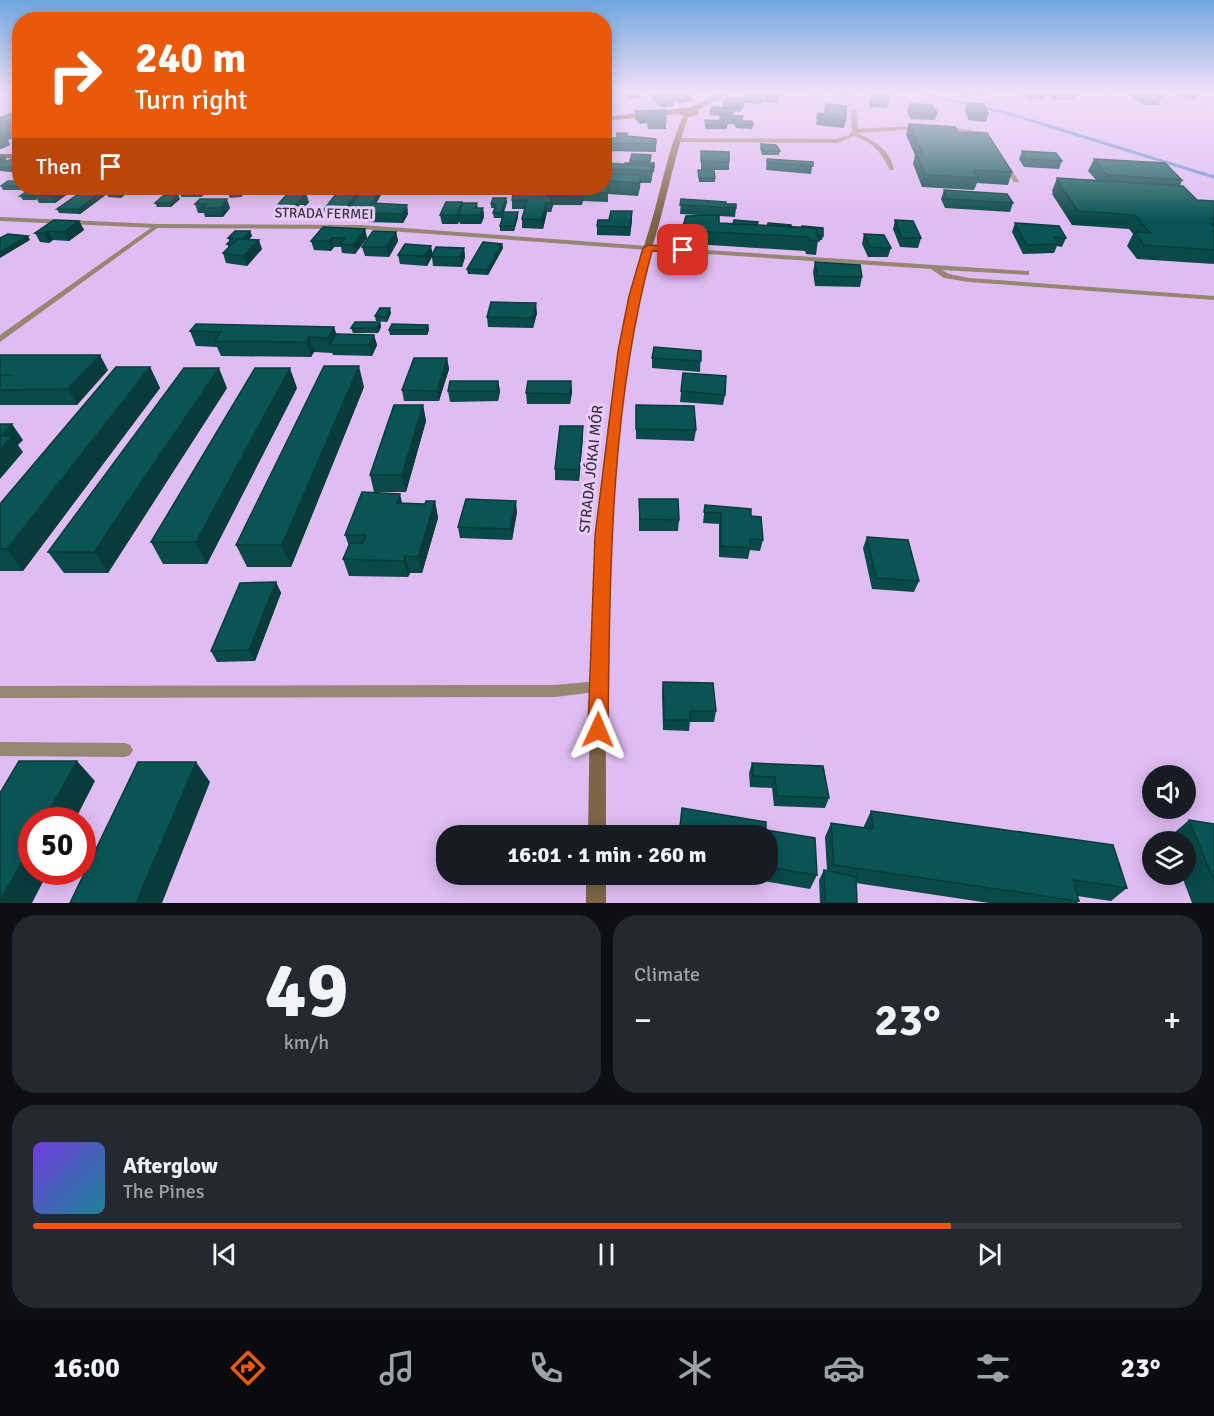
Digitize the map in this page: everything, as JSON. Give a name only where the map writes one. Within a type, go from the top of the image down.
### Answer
[{"type":"main road","name":"STRADA JÓKAI MÓR","points":[[597,825],[602,548],[608,476],[624,351],[634,296],[680,134]]},
{"type":"main road","points":[[596,903],[597,885]]},
{"type":"street","name":"STRADA FERMEI","points":[[0,219],[157,226],[362,226],[648,248]]},
{"type":"lane","points":[[677,140],[827,142],[848,134]]},
{"type":"lane","points":[[858,134],[884,151],[892,169]]},
{"type":"lane","points":[[983,134],[996,152]]},
{"type":"lane","points":[[1002,162],[1016,181]]},
{"type":"lane","points":[[0,339],[157,226]]},
{"type":"lane","points":[[648,248],[1026,273]]},
{"type":"lane","points":[[932,267],[947,276],[969,280],[1214,298]]},
{"type":"lane","points":[[0,692],[555,691],[598,687]]},
{"type":"lane","points":[[0,749],[125,750]]},
{"type":"building","points":[[617,134],[627,134],[627,136],[656,139],[656,144],[612,143],[612,138],[617,138]]},
{"type":"building","points":[[914,134],[988,134],[1012,172],[974,170],[978,178],[925,175],[916,152],[922,153]]},
{"type":"building","points":[[761,144],[776,145],[780,151],[763,151]]},
{"type":"building","points":[[701,151],[729,152],[729,162],[701,161]]},
{"type":"building","points":[[1022,151],[1056,153],[1062,161],[1027,159]]},
{"type":"building","points":[[632,154],[651,155],[650,161],[630,161]]},
{"type":"building","points":[[12,159],[12,167],[9,168],[0,167],[0,164]]},
{"type":"building","points":[[767,159],[813,162],[813,166],[767,162]]},
{"type":"building","points":[[1094,159],[1165,163],[1182,180],[1107,175]]},
{"type":"building","points":[[612,163],[653,166],[652,171],[612,169]]},
{"type":"building","points":[[625,163],[654,163],[654,168],[653,166]]},
{"type":"building","points":[[698,170],[714,171],[715,178],[699,178]]},
{"type":"building","points":[[612,174],[641,175],[639,183],[612,181]]},
{"type":"building","points":[[1057,178],[1183,186],[1197,200],[1214,201],[1214,224],[1211,224],[1214,227],[1214,250],[1144,245],[1134,232],[1150,233],[1135,215],[1078,211]]},
{"type":"building","points":[[8,181],[12,181],[12,186],[1,186]]},
{"type":"building","points":[[944,190],[1007,194],[1013,203],[947,199]]},
{"type":"building","points":[[77,195],[97,195],[78,209],[57,209]]},
{"type":"building","points":[[164,195],[178,195],[169,203],[155,203]]},
{"type":"building","points":[[286,195],[304,195],[292,210],[274,209]]},
{"type":"building","points":[[335,195],[355,195],[343,212],[322,212]]},
{"type":"building","points":[[358,195],[378,195],[366,213],[346,213]]},
{"type":"building","points":[[513,195],[552,196],[551,203],[546,203],[542,220],[522,219],[527,200],[512,200]]},
{"type":"building","points":[[553,195],[582,195],[582,197]]},
{"type":"building","points":[[493,198],[506,198],[501,213],[493,213],[496,204],[491,204]]},
{"type":"building","points":[[200,199],[227,199],[220,208],[202,208],[206,204],[195,204]]},
{"type":"building","points":[[681,199],[726,202],[726,204],[736,204],[736,208],[680,205]]},
{"type":"building","points":[[446,202],[462,202],[457,215],[440,215]]},
{"type":"building","points":[[372,203],[407,205],[402,214],[365,213]]},
{"type":"building","points":[[463,203],[477,203],[475,208],[483,208],[480,215],[458,215]]},
{"type":"building","points":[[611,211],[632,211],[630,227],[597,226],[598,220],[609,220]]},
{"type":"building","points":[[504,212],[518,212],[514,226],[500,226]]},
{"type":"building","points":[[719,215],[719,223],[816,228],[819,241],[808,240],[808,237],[695,231],[696,227],[683,226],[686,216]]},
{"type":"building","points":[[54,220],[79,221],[64,232],[35,233]]},
{"type":"building","points":[[734,220],[758,222],[757,225],[733,224]]},
{"type":"building","points":[[895,220],[913,221],[921,238],[902,238]]},
{"type":"building","points":[[768,223],[791,225],[791,227],[768,225]]},
{"type":"building","points":[[1015,223],[1059,226],[1066,238],[1054,237],[1058,244],[1027,245]]},
{"type":"building","points":[[802,226],[823,228],[823,236],[818,235],[816,228]]},
{"type":"building","points":[[323,227],[365,229],[353,245],[340,244],[345,238],[311,241]]},
{"type":"building","points":[[235,231],[250,231],[243,239],[227,244],[233,238],[228,238]]},
{"type":"building","points":[[373,231],[396,232],[387,247],[362,247]]},
{"type":"building","points":[[8,234],[28,236],[0,252],[0,238]]},
{"type":"building","points":[[864,234],[884,235],[891,248],[870,247]]},
{"type":"building","points":[[237,239],[259,240],[243,256],[223,253]]},
{"type":"building","points":[[483,242],[502,244],[487,270],[467,269]]},
{"type":"building","points":[[405,244],[431,246],[425,256],[398,255]]},
{"type":"building","points":[[436,247],[464,248],[460,257],[431,257]]},
{"type":"building","points":[[815,262],[860,265],[862,277],[817,276]]},
{"type":"building","points":[[491,302],[536,303],[533,318],[487,317]]},
{"type":"building","points":[[380,308],[390,308],[386,317],[375,316]]},
{"type":"building","points":[[355,322],[380,322],[377,328],[351,328]]},
{"type":"building","points":[[196,324],[334,327],[328,338],[309,337],[306,342],[214,341],[221,332],[190,331]]},
{"type":"building","points":[[392,324],[428,325],[426,330],[389,330]]},
{"type":"building","points":[[336,334],[374,335],[369,345],[330,345]]},
{"type":"building","points":[[654,347],[701,351],[701,361],[652,358]]},
{"type":"building","points":[[0,355],[100,355],[68,389],[0,390]]},
{"type":"building","points":[[414,358],[447,358],[437,391],[402,390]]},
{"type":"building","points":[[324,366],[359,366],[282,545],[236,545]]},
{"type":"building","points":[[116,367],[150,367],[7,549],[0,549],[0,504]]},
{"type":"building","points":[[184,368],[219,368],[94,552],[48,552]]},
{"type":"building","points":[[255,368],[290,368],[196,542],[151,542]]},
{"type":"building","points":[[683,373],[726,376],[725,395],[681,391]]},
{"type":"building","points":[[450,381],[498,381],[497,391],[448,391]]},
{"type":"building","points":[[528,381],[571,381],[570,394],[526,393]]},
{"type":"building","points":[[394,405],[423,405],[402,475],[370,475]]},
{"type":"building","points":[[636,405],[694,406],[696,430],[636,429]]},
{"type":"building","points":[[0,424],[12,424],[1,436],[12,436],[0,450]]},
{"type":"building","points":[[560,426],[583,426],[579,470],[555,469]]},
{"type":"building","points":[[362,492],[400,494],[397,503],[425,504],[426,501],[435,501],[418,557],[405,556],[404,561],[343,559],[350,543],[363,543],[366,535],[345,535]]},
{"type":"building","points":[[466,499],[516,501],[510,529],[458,527]]},
{"type":"building","points":[[639,499],[678,499],[679,520],[640,519]]},
{"type":"building","points":[[705,505],[751,509],[751,516],[761,517],[763,540],[750,539],[750,548],[721,546],[721,513],[704,512]]},
{"type":"building","points":[[867,537],[908,540],[919,581],[876,578]]},
{"type":"building","points":[[276,582],[249,650],[211,651],[240,583]]},
{"type":"building","points":[[663,682],[713,683],[716,711],[690,711],[690,720],[664,720]]},
{"type":"building","points":[[19,761],[77,761],[51,807],[18,807],[18,868],[0,901],[0,793]]},
{"type":"building","points":[[138,762],[196,762],[136,903],[70,903],[79,885],[96,885],[96,849]]},
{"type":"building","points":[[752,763],[823,766],[829,798],[777,796],[775,777],[753,776]]},
{"type":"building","points":[[682,808],[766,822],[766,825],[680,825]]},
{"type":"building","points":[[871,811],[1113,845],[1127,888],[1073,880],[1079,901],[834,865],[831,823],[873,829]]},
{"type":"building","points":[[1189,820],[1214,824],[1214,881],[1196,837],[1196,831],[1194,831]]},
{"type":"building","points":[[778,832],[815,838],[817,875],[778,869]]},
{"type":"building","points":[[824,870],[856,877],[857,903],[825,903]]},
{"type":"waterway","points":[[1075,134],[1214,177]]},
{"type":"route","points":[[598,730],[603,536],[609,465],[624,351],[634,296],[648,248],[683,250]]}]
